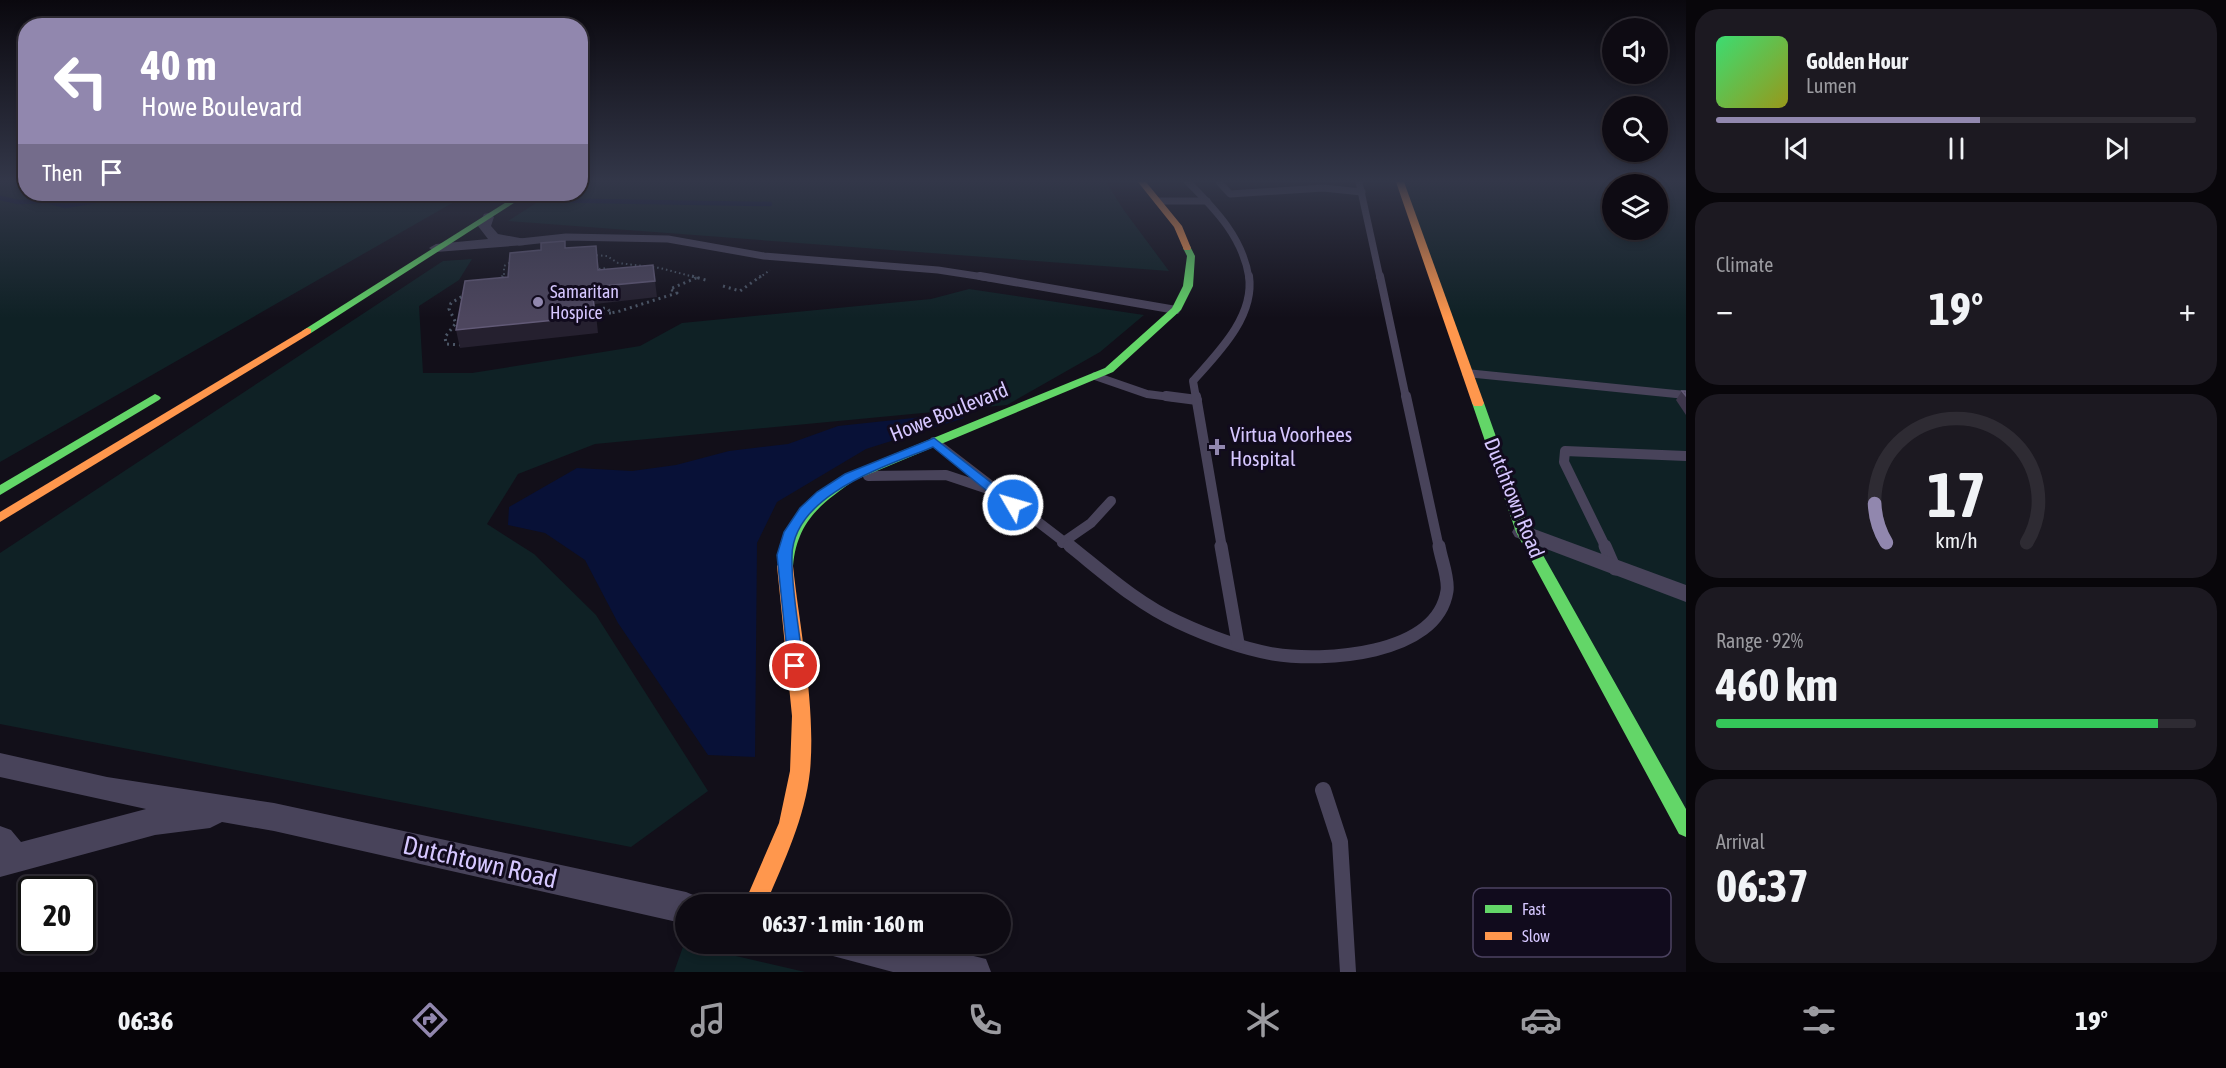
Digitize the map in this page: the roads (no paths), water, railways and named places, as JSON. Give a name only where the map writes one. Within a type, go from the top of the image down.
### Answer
[{"type":"main road","points":[[0,518],[244,371],[471,227]]},
{"type":"main road","name":"Howe Boulevard","points":[[760,894],[796,800],[802,763],[802,730],[784,555],[791,532],[805,512],[822,495],[849,477],[1109,370],[1176,310],[1188,286],[1191,256],[1179,227]]},
{"type":"main road","name":"Dutchtown Road","points":[[1416,227],[1523,532],[1686,828]]},
{"type":"main road","points":[[0,491],[168,390]]},
{"type":"street","points":[[485,227],[494,237],[520,242]]},
{"type":"street","points":[[436,248],[475,243],[520,242]]},
{"type":"street","points":[[1523,532],[1615,569],[1686,594]]},
{"type":"street","name":"Dutchtown Road","points":[[0,765],[107,790],[274,817],[675,906]]},
{"type":"street","name":"Dutchtown Road","points":[[5,853],[155,821],[201,814],[274,817]]},
{"type":"street","points":[[891,954],[973,972]]},
{"type":"lane","points":[[1231,227],[1242,247],[1249,289],[1240,321],[1193,381],[1238,643]]},
{"type":"lane","points":[[934,442],[1062,543],[1151,609],[1192,629],[1275,654],[1313,657],[1349,656],[1390,645],[1417,632],[1440,611],[1448,589],[1370,227]]},
{"type":"lane","points":[[520,242],[566,237],[668,239],[781,258],[938,270],[1176,310]]},
{"type":"lane","points":[[1466,373],[1686,395]]},
{"type":"lane","points":[[1095,376],[1147,394],[1197,400]]},
{"type":"lane","points":[[1615,569],[1591,513],[1564,462],[1565,451],[1686,456]]},
{"type":"lane","points":[[849,477],[926,473],[954,477],[997,492]]},
{"type":"lane","points":[[1062,543],[1091,523],[1111,501]]},
{"type":"lane","points":[[1323,790],[1340,842],[1348,972]]},
{"type":"water","points":[[960,413],[964,418],[866,449],[777,502],[757,543],[755,757],[708,755],[618,623],[585,560],[545,533],[508,525],[509,507],[577,468],[632,471],[676,465],[729,451],[788,444],[838,426]]},
{"type":"place","name":"Samaritan Hospice","points":[[538,302]]},
{"type":"place","name":"Virtua Voorhees Hospital","points":[[1217,447]]}]
